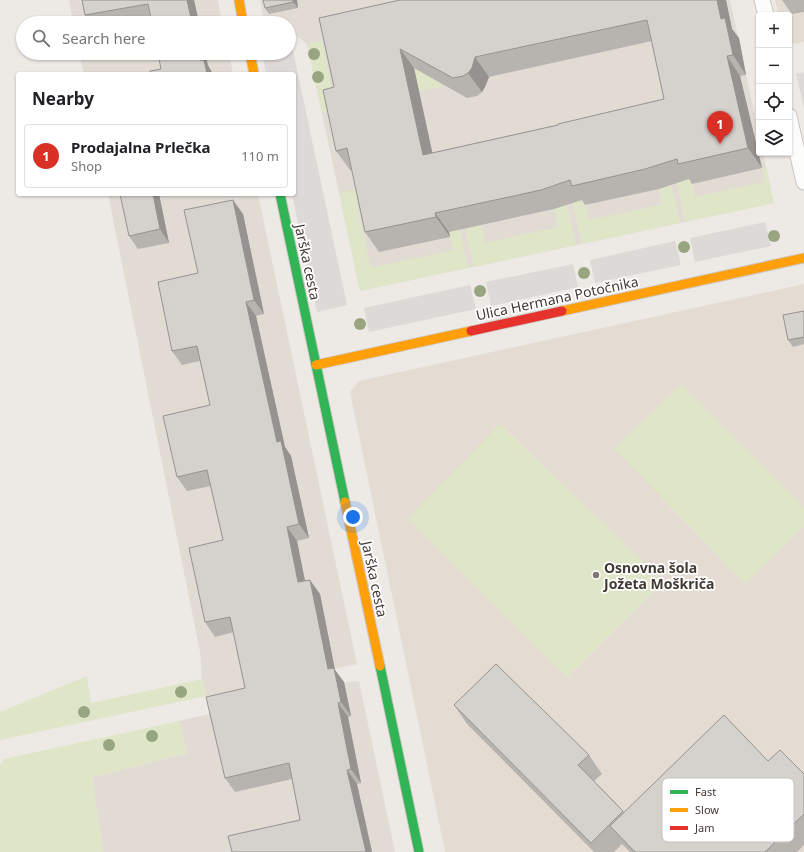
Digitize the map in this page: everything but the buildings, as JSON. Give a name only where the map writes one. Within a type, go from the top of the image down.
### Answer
[{"type":"street","points":[[239,0],[242,16]]},
{"type":"street","points":[[251,60],[254,72]]},
{"type":"street","name":"Jarška cesta","points":[[280,196],[419,852]]},
{"type":"street","name":"Ulica Hermana Potočnika","points":[[316,365],[804,258]]},
{"type":"lane","points":[[762,0],[765,12]]},
{"type":"lane","points":[[790,120],[804,182]]},
{"type":"shaded area","points":[[69,0],[218,0],[221,16],[72,16]]},
{"type":"shaded area","points":[[260,0],[730,0],[756,120],[756,156],[764,156],[774,203],[360,291],[307,44],[296,35],[296,16],[263,16]]},
{"type":"shaded area","points":[[775,0],[804,0],[804,42],[794,44],[792,43],[792,12],[778,12]]},
{"type":"shaded area","points":[[81,60],[230,60],[233,72],[84,72]]},
{"type":"shaded area","points":[[263,60],[295,60],[347,305],[317,312],[292,196],[296,196],[296,72],[266,72]]},
{"type":"shaded area","points":[[804,72],[804,108],[796,74]]},
{"type":"shaded area","points":[[108,196],[258,196],[357,664],[206,696],[202,679],[200,652]]},
{"type":"shaded area","points":[[765,222],[771,246],[695,262],[690,238]]},
{"type":"shaded area","points":[[675,241],[681,265],[595,283],[590,260]]},
{"type":"shaded area","points":[[573,264],[578,287],[491,306],[486,282]]},
{"type":"shaded area","name":"Osnovna šola Jožeta Moškriča","points":[[804,284],[804,852],[445,852],[350,392],[359,381]]},
{"type":"shaded area","points":[[470,285],[476,309],[369,332],[364,308]]},
{"type":"shaded area","points":[[359,681],[395,852],[103,852],[92,777],[187,753],[179,721],[344,682]]},
{"type":"green space","points":[[404,22],[429,25],[442,87],[419,91]]},
{"type":"green space","points":[[322,41],[336,109],[322,113],[307,44]]},
{"type":"green space","points":[[677,117],[695,197],[764,182],[762,168],[766,167],[774,203],[685,222],[664,120]]},
{"type":"green space","points":[[657,121],[680,223],[582,244],[564,166],[571,143],[589,220],[661,205],[659,189],[661,188]]},
{"type":"green space","points":[[467,164],[485,243],[558,227],[554,209],[559,167],[576,245],[474,267],[452,167]]},
{"type":"green space","points":[[447,168],[468,268],[360,291],[339,193],[365,188],[368,199],[356,202],[371,268],[453,250],[436,170]]},
{"type":"green space","points":[[681,384],[804,508],[804,527],[745,584],[615,449]]},
{"type":"green space","points":[[500,424],[664,582],[567,677],[408,519]]},
{"type":"green space","points":[[87,676],[91,703],[202,679],[206,696],[0,740],[0,712]]},
{"type":"green space","points":[[179,721],[187,753],[92,777],[103,852],[0,852],[0,766],[4,759]]},
{"type":"traffic: fast","points":[[280,196],[345,502]]},
{"type":"traffic: fast","points":[[380,666],[419,852]]},
{"type":"traffic: slow","points":[[239,0],[242,16]]},
{"type":"traffic: slow","points":[[251,60],[254,72]]},
{"type":"traffic: slow","points":[[562,311],[804,258]]},
{"type":"traffic: slow","points":[[316,365],[471,331]]},
{"type":"traffic: slow","points":[[345,502],[380,666]]},
{"type":"traffic: jam","points":[[471,331],[562,311]]},
{"type":"place","name":"Prodajalna Prlečka","points":[[720,144]]},
{"type":"place","name":"Osnovna šola Jožeta Moškriča","points":[[596,575]]}]
